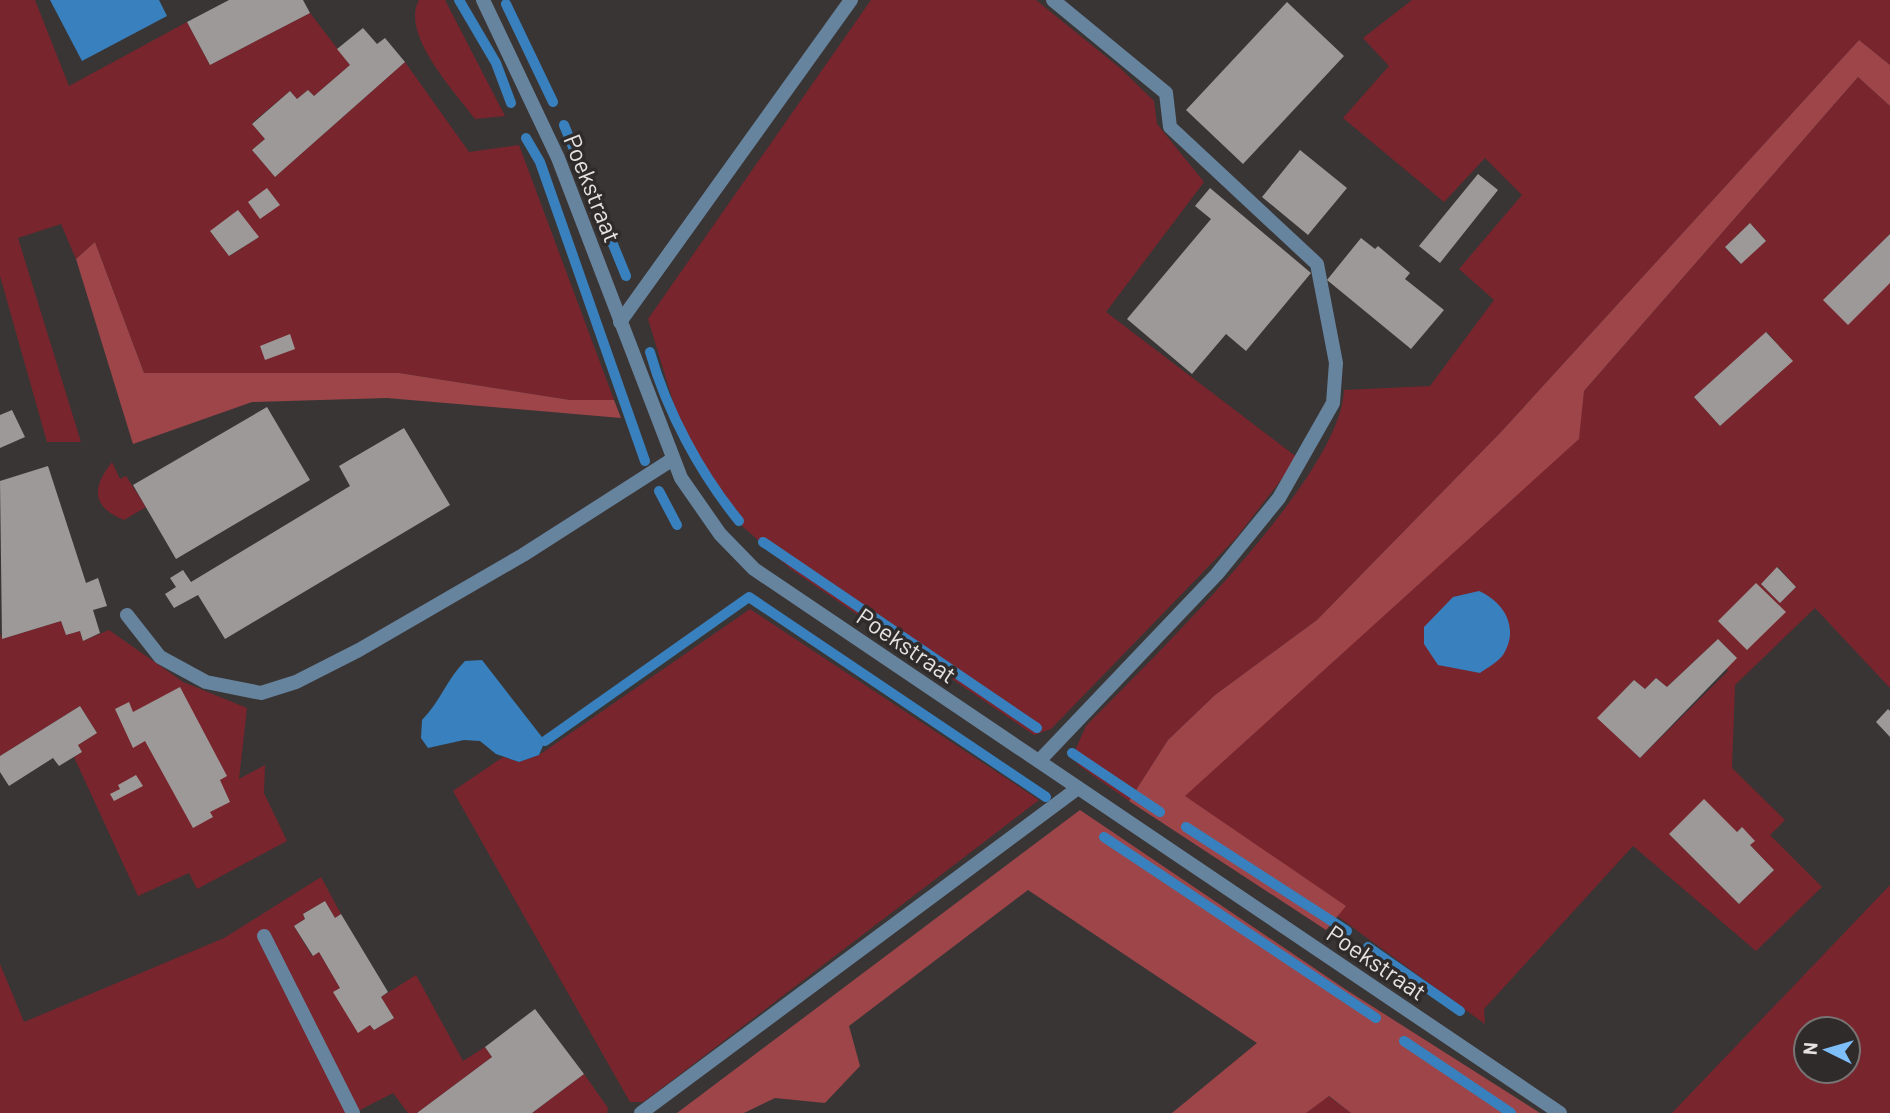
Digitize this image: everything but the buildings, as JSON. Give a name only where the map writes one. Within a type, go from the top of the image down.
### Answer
[{"type":"street","name":"Poekstraat","points":[[483,0],[558,158],[681,478],[720,534],[754,569],[1560,1113]]},
{"type":"street","points":[[620,322],[851,0]]},
{"type":"street","points":[[1039,761],[1217,574],[1279,498],[1333,403],[1336,363],[1317,264],[1170,127],[1166,93],[1053,0]]},
{"type":"street","points":[[127,615],[160,657],[206,682],[261,693],[296,682],[359,650],[523,555],[673,458]]},
{"type":"street","points":[[642,1113],[1078,788]]},
{"type":"street","points":[[264,936],[354,1113]]},
{"type":"shaded area","points":[[0,0],[35,0],[69,86],[187,22],[210,65],[310,13],[350,65],[314,96],[308,90],[297,99],[290,91],[252,123],[265,139],[252,150],[275,177],[405,62],[469,152],[519,145],[614,400],[570,400],[399,373],[144,373],[95,242],[76,259],[61,224],[18,238],[81,442],[47,442],[0,276]],"holes":[[[210,231],[259,237],[230,256]]]},
{"type":"shaded area","points":[[419,0],[445,0],[505,116],[475,119],[443,78],[432,62],[417,29],[415,14]]},
{"type":"shaded area","points":[[871,0],[1036,0],[1120,68],[1154,101],[1157,124],[1204,182],[1106,312],[1298,458],[1236,538],[1051,729],[1034,735],[792,570],[742,526],[706,473],[678,418],[648,319]]},
{"type":"shaded area","points":[[1412,0],[1890,0],[1890,65],[1859,40],[1501,432],[1317,620],[1215,695],[1168,740],[1129,801],[1077,764],[1076,748],[1086,726],[1195,614],[1278,518],[1311,470],[1335,427],[1344,390],[1430,386],[1494,300],[1459,269],[1522,195],[1485,158],[1444,202],[1343,118],[1389,66],[1363,38]]},
{"type":"shaded area","points":[[1859,40],[1890,65],[1890,106],[1858,77],[1584,391],[1579,439],[1185,796],[1346,906],[1326,930],[1129,801],[1168,740],[1215,695],[1317,620],[1501,432]]},
{"type":"shaded area","points":[[1858,77],[1890,106],[1890,234],[1823,300],[1890,283],[1890,688],[1815,608],[1735,685],[1732,768],[1785,820],[1770,835],[1822,887],[1756,951],[1633,846],[1484,1009],[1485,1024],[1337,916],[1345,906],[1184,796],[1578,439],[1584,391]],"holes":[[[1750,223],[1766,241],[1740,264],[1725,247]],[[1767,332],[1792,361],[1720,426],[1694,397]],[[1778,567],[1796,587],[1780,603],[1761,584]],[[1718,639],[1737,658],[1726,668],[1728,671],[1640,758],[1598,718],[1634,680],[1645,689],[1656,678],[1667,687]],[[1741,828],[1750,845],[1774,870],[1739,904],[1669,834],[1737,832]]]},
{"type":"shaded area","points":[[95,242],[144,373],[399,373],[570,400],[614,400],[621,418],[387,398],[252,402],[133,444],[76,259]]},
{"type":"shaded area","points":[[112,462],[120,479],[126,476],[146,507],[124,520],[105,509],[98,495],[101,480]]},
{"type":"shaded area","points":[[750,609],[1039,800],[643,1102],[630,1102],[453,791],[503,757],[519,762],[539,755]]},
{"type":"shaded area","points":[[61,621],[66,635],[80,631],[83,641],[109,630],[183,682],[247,708],[239,779],[265,765],[264,793],[287,841],[197,889],[189,873],[138,896],[74,757],[82,752],[78,745],[97,733],[80,706],[0,756],[0,633],[2,639]]},
{"type":"shaded area","points":[[1080,810],[1345,989],[1540,1113],[1351,1113],[1329,1096],[1306,1113],[1172,1113],[1257,1043],[1028,890],[849,1026],[860,1066],[825,1103],[775,1098],[744,1113],[677,1113]]},
{"type":"shaded area","points":[[321,877],[341,914],[335,918],[325,901],[303,914],[305,919],[294,926],[312,956],[319,952],[340,988],[334,992],[358,1032],[370,1025],[374,1030],[394,1018],[381,997],[416,975],[463,1061],[485,1047],[492,1057],[417,1113],[408,1113],[393,1093],[354,1113],[0,1113],[0,964],[24,1022],[224,938]]},
{"type":"shaded area","points":[[1890,885],[1890,1113],[1672,1113]]},
{"type":"shaded area","points":[[584,1074],[608,1108],[607,1113],[532,1113]]},
{"type":"shaded area","points":[[1328,1096],[1351,1113],[1306,1113]]},
{"type":"water","points":[[50,0],[159,0],[167,16],[82,61]]},
{"type":"water","points":[[1479,591],[1496,602],[1507,617],[1510,635],[1503,655],[1480,673],[1438,665],[1424,644],[1424,627],[1453,597]]},
{"type":"water","points":[[482,660],[545,741],[539,755],[519,762],[496,754],[480,741],[464,740],[428,748],[421,738],[422,720],[459,668],[465,661]]},
{"type":"waterway","points":[[459,0],[496,63],[511,103]]},
{"type":"waterway","points":[[506,4],[553,102]]},
{"type":"waterway","points":[[564,125],[626,276]]},
{"type":"waterway","points":[[526,138],[540,162],[645,461]]},
{"type":"waterway","points":[[650,352],[657,375],[686,441],[711,483],[739,521]]},
{"type":"waterway","points":[[659,491],[677,525]]},
{"type":"waterway","points":[[763,542],[1037,728]]},
{"type":"waterway","points":[[545,741],[749,597],[1046,797]]},
{"type":"waterway","points":[[1072,753],[1160,812]]},
{"type":"waterway","points":[[1186,827],[1347,931]]},
{"type":"waterway","points":[[1104,837],[1376,1018]]},
{"type":"waterway","points":[[1368,947],[1460,1011]]},
{"type":"waterway","points":[[1404,1041],[1511,1113]]}]
